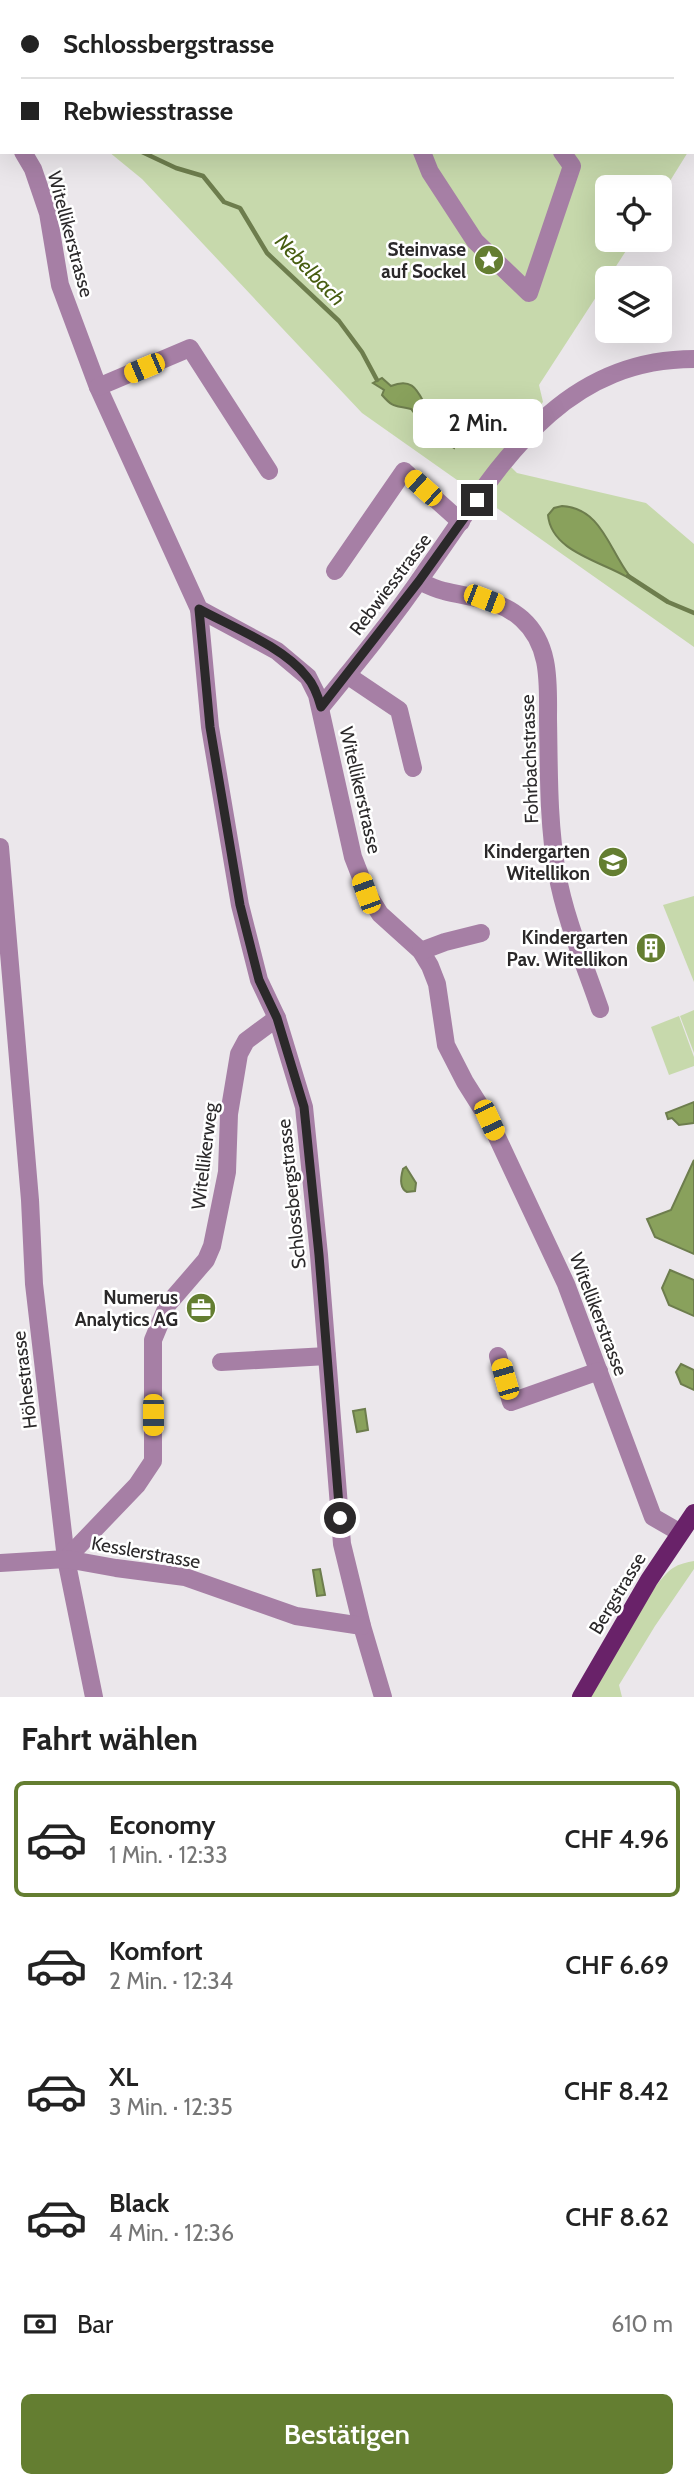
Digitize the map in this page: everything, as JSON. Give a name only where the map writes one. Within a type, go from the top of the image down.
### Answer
[{"type":"main road","name":"Bergstrasse","points":[[581,1697],[630,1611],[679,1532],[694,1513]]},
{"type":"street","name":"Witellikerstrasse","points":[[24,154],[33,169],[48,213],[60,285],[98,387],[199,609],[277,651],[308,677],[321,707],[353,857],[366,893],[380,914],[421,951],[430,965],[436,984],[446,1045],[489,1120],[566,1284],[653,1517],[679,1532]]},
{"type":"street","points":[[423,154],[430,172],[475,241],[529,293],[572,157]]},
{"type":"street","points":[[98,387],[190,348],[269,471]]},
{"type":"street","name":"Rebwiesstrasse","points":[[321,707],[419,581],[508,455],[557,406],[579,389],[604,376],[640,365],[694,359]]},
{"type":"street","points":[[335,571],[404,471],[461,522]]},
{"type":"street","name":"Fohrbachstrasse","points":[[419,581],[441,591],[484,599],[504,606],[523,620],[537,637],[548,676],[549,772],[557,874],[571,927],[600,1009]]},
{"type":"street","name":"Schlossbergstrasse","points":[[199,609],[210,727],[240,905],[259,980],[277,1018],[304,1107],[342,1544],[383,1697]]},
{"type":"street","points":[[347,675],[399,710],[413,768]]},
{"type":"street","name":"Höhestrasse","points":[[0,847],[30,1200],[34,1284],[66,1559],[94,1697]]},
{"type":"street","points":[[421,951],[481,933]]},
{"type":"street","name":"Witellikerweg","points":[[66,1559],[137,1485],[153,1461],[153,1340],[168,1304],[206,1260],[212,1246],[227,1172],[229,1114],[239,1054],[246,1041],[277,1018]]},
{"type":"street","points":[[221,1362],[327,1356]]},
{"type":"street","points":[[498,1356],[511,1402],[598,1371]]},
{"type":"street","name":"Kesslerstrasse","points":[[0,1563],[66,1559],[116,1569],[185,1577],[296,1616],[362,1626]]},
{"type":"shaded area","points":[[111,154],[687,154],[672,178],[672,175],[595,175],[595,252],[625,252],[616,266],[595,266],[595,299],[539,385],[543,402],[500,456],[517,473],[646,503],[694,544],[694,647],[362,413],[142,179]]},
{"type":"shaded area","points":[[382,378],[391,386],[406,383],[415,388],[429,411],[442,423],[442,434],[455,443],[454,448],[430,433],[411,409],[389,403],[382,395],[384,390],[373,383]]},
{"type":"shaded area","points":[[554,508],[575,508],[595,522],[629,575],[627,577],[578,554],[558,538],[548,515]]},
{"type":"shaded area","points":[[694,896],[694,982],[663,905]]},
{"type":"shaded area","points":[[694,1010],[694,1053],[680,1016]]},
{"type":"shaded area","points":[[679,1016],[694,1057],[694,1066],[669,1075],[651,1027]]},
{"type":"shaded area","points":[[694,1102],[694,1123],[679,1125],[672,1118],[668,1119],[666,1113]]},
{"type":"shaded area","points":[[694,1160],[694,1254],[655,1237],[647,1219],[671,1210]]},
{"type":"shaded area","points":[[406,1167],[416,1183],[415,1191],[407,1192],[403,1188],[402,1175]]},
{"type":"shaded area","points":[[670,1270],[694,1280],[694,1316],[669,1305],[662,1288]]},
{"type":"shaded area","points":[[681,1364],[694,1370],[694,1390],[681,1384],[676,1372]]},
{"type":"shaded area","points":[[365,1409],[368,1430],[357,1432],[353,1411]]},
{"type":"shaded area","points":[[694,1561],[694,1569],[619,1685],[622,1697],[591,1697],[629,1628],[663,1577],[673,1568]]},
{"type":"shaded area","points":[[320,1569],[325,1595],[317,1596],[313,1570]]},
{"type":"waterway","name":"Nebelbach","points":[[146,154],[176,168],[203,176],[224,202],[240,208],[267,253],[339,321],[362,352],[377,380]]},
{"type":"waterway","name":"Nebelbach","points":[[628,576],[668,602],[694,613]]},
{"type":"place","name":"Steinvase auf Sockel","points":[[489,260]]},
{"type":"place","name":"Kindergarten Witellikon","points":[[613,862]]},
{"type":"place","name":"Kindergarten Pav. Witellikon","points":[[651,948]]},
{"type":"place","name":"Numerus Analytics AG","points":[[201,1308]]},
{"type":"route","points":[[340,1518],[304,1107],[277,1018],[259,980],[240,905],[210,727],[199,609],[277,651],[295,664],[308,677],[321,707],[358,662],[477,500]]}]
